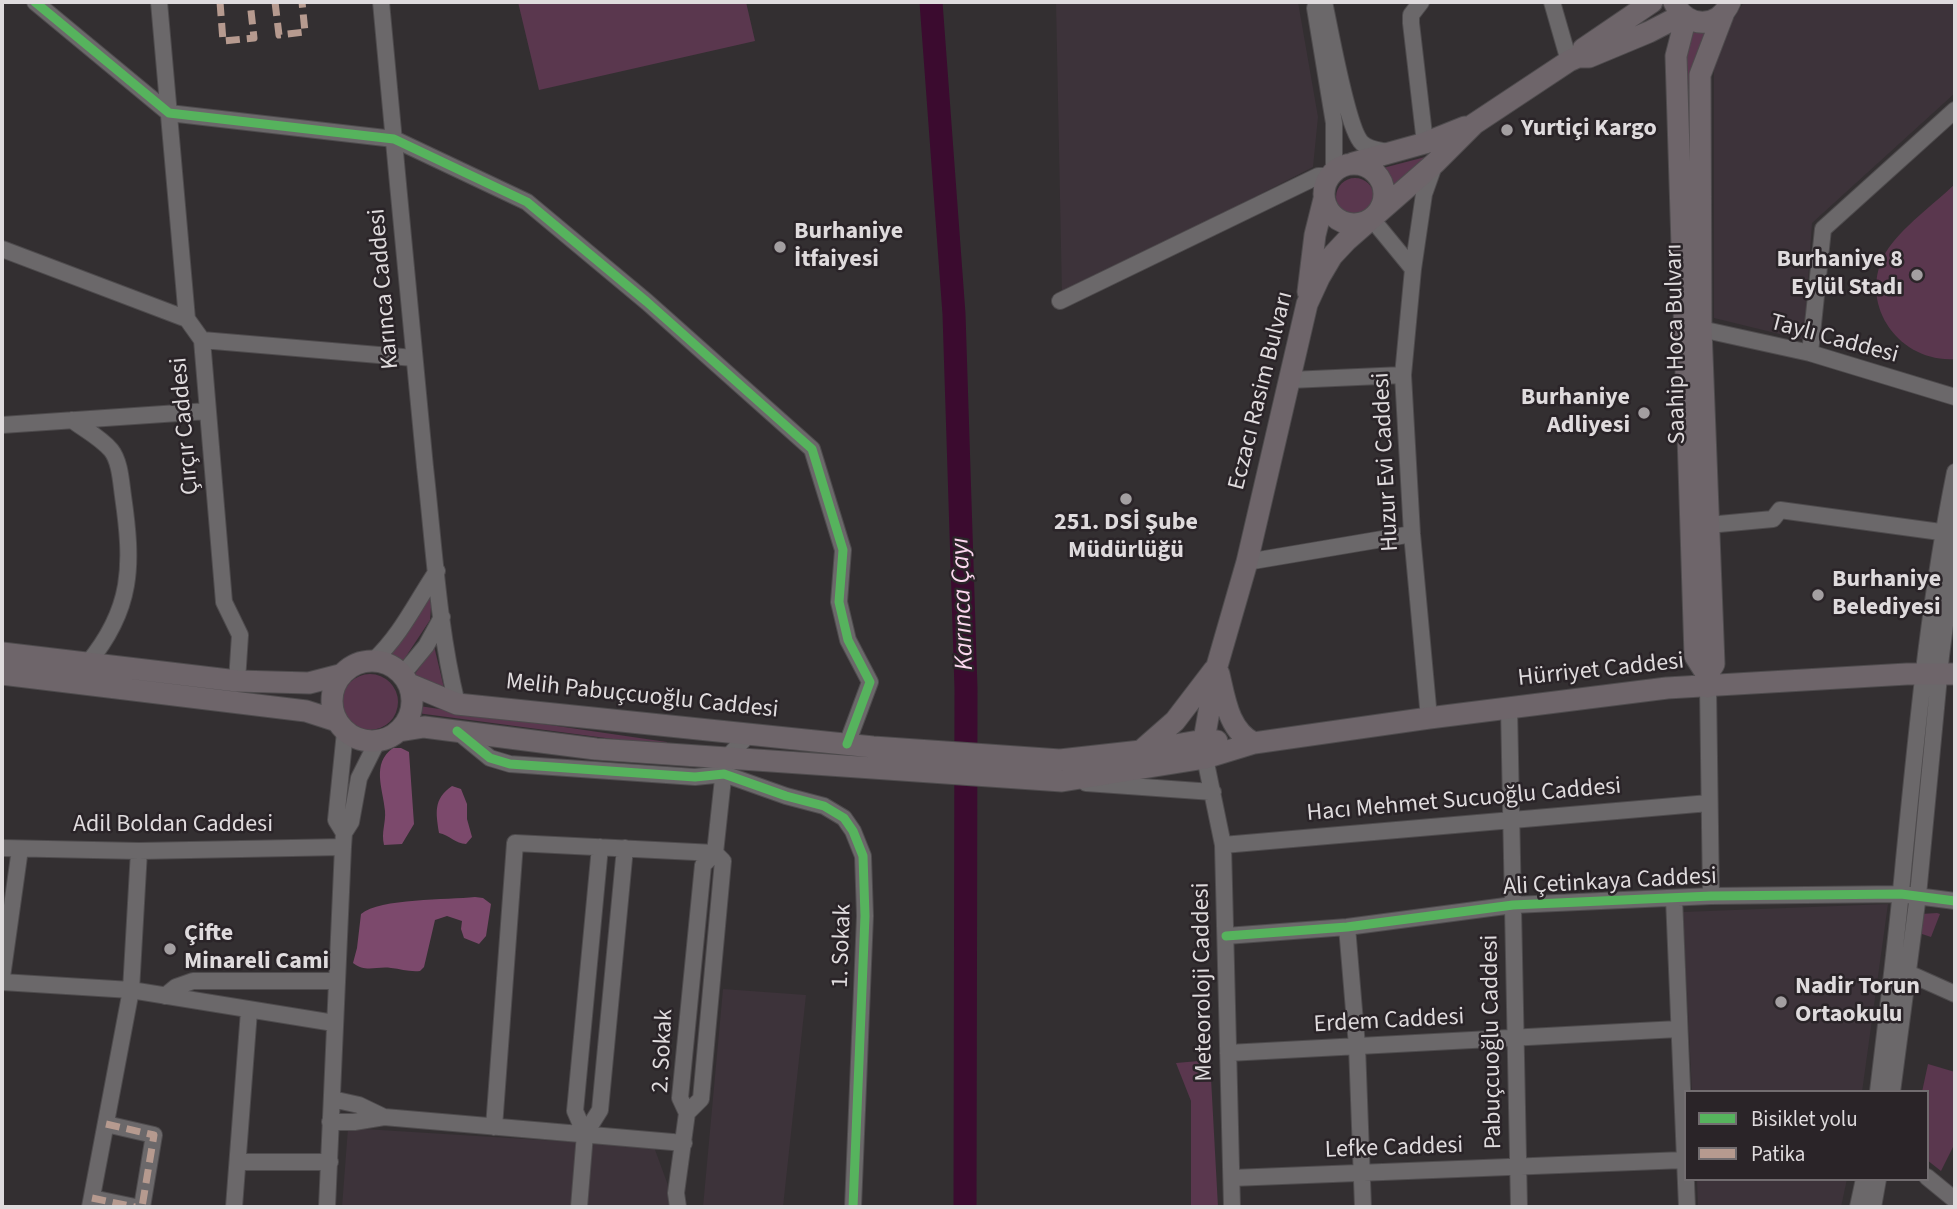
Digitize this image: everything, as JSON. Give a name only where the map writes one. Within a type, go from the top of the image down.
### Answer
[{"type":"main road","points":[[1573,59],[1586,46],[1651,2]]},
{"type":"main road","points":[[1681,11],[1698,23],[1707,23],[1726,8]]},
{"type":"main road","name":"Saahip Hoca Bulvarı","points":[[1707,681],[1714,664],[1701,329],[1700,75],[1726,8]]},
{"type":"main road","name":"Eczacı Rasim Bulvarı","points":[[1205,749],[1217,666],[1247,562],[1307,304],[1332,256],[1474,124],[1573,59],[1589,57],[1649,32],[1681,11]]},
{"type":"main road","name":"Saahip Hoca Bulvarı","points":[[1681,11],[1676,56],[1695,656],[1707,681]]},
{"type":"main road","points":[[1307,304],[1324,185],[1338,170],[1425,143],[1474,124]]},
{"type":"main road","points":[[1324,199],[1329,212],[1344,224],[1363,224],[1372,219],[1383,203],[1382,183],[1369,168],[1338,170]]},
{"type":"main road","points":[[2,653],[237,681],[309,683],[340,675],[354,664],[374,660],[393,666],[405,679],[412,699],[411,713],[399,731]]},
{"type":"main road","points":[[1217,666],[1233,724],[1241,737],[1254,743]]},
{"type":"main road","points":[[1141,751],[1175,721],[1217,666]]},
{"type":"main road","points":[[2,674],[306,711],[341,726],[357,738],[370,741],[399,731],[424,727],[725,767],[1061,771],[1205,749]]},
{"type":"main road","name":"Hürriyet Caddesi","points":[[1205,749],[1707,681],[1739,683],[1939,674]]},
{"type":"main road","points":[[340,675],[332,695],[332,709],[341,726]]},
{"type":"main road","name":"Melih Pabuçcuoğlu Caddesi","points":[[405,679],[457,704],[846,744],[1061,771]]},
{"type":"main road","points":[[1061,771],[1141,751],[1205,749]]},
{"type":"street","points":[[35,2],[169,113],[394,139],[527,202],[647,302],[813,449],[843,550],[839,603],[848,639],[870,682],[846,744]]},
{"type":"street","points":[[2,249],[187,319],[159,2]]},
{"type":"street","name":"Karınca Caddesi","points":[[381,2],[436,571],[457,704]]},
{"type":"street","points":[[1060,301],[1318,176],[1338,170],[1334,123],[1314,2]]},
{"type":"street","points":[[1324,2],[1349,117],[1360,142],[1368,148],[1394,153]]},
{"type":"street","points":[[1421,2],[1411,15],[1410,23],[1425,143]]},
{"type":"street","points":[[1552,2],[1573,59]]},
{"type":"street","points":[[1810,354],[1824,229],[1955,110]]},
{"type":"street","name":"Huzur Evi Caddesi","points":[[1429,718],[1412,534],[1404,375],[1413,270],[1424,194],[1435,163]]},
{"type":"street","points":[[1372,219],[1413,270]]},
{"type":"street","name":"Çırçır Caddesi","points":[[187,319],[202,340],[224,602],[240,635],[237,681]]},
{"type":"street","name":"Taylı Caddesi","points":[[1701,329],[1810,354],[1955,397]]},
{"type":"street","points":[[202,340],[414,358]]},
{"type":"street","points":[[1290,380],[1404,375]]},
{"type":"street","points":[[2,425],[208,411]]},
{"type":"street","points":[[72,420],[111,450],[120,474],[130,556],[127,587],[120,607],[106,641],[87,664]]},
{"type":"street","points":[[1939,674],[1955,472]]},
{"type":"street","points":[[1708,525],[1773,519],[1780,510],[1949,533]]},
{"type":"street","points":[[1247,562],[1412,534]]},
{"type":"street","points":[[1878,1090],[1909,895],[1955,548]]},
{"type":"street","points":[[374,660],[399,633],[436,571]]},
{"type":"street","points":[[405,679],[442,617]]},
{"type":"street","points":[[1707,681],[1711,896]]},
{"type":"street","name":"Pabuçcuoğlu Caddesi","points":[[1509,707],[1519,1207]]},
{"type":"street","points":[[341,726],[337,820],[344,840]]},
{"type":"street","points":[[725,767],[749,734]]},
{"type":"street","points":[[327,1207],[344,840],[351,822],[359,778],[378,740]]},
{"type":"street","name":"Meteoroloji Caddesi","points":[[1205,749],[1223,845],[1232,1207]]},
{"type":"street","name":"2. Sokak","points":[[678,1207],[676,1193],[687,1113],[680,1098],[704,865],[715,853],[725,767]]},
{"type":"street","name":"1. Sokak","points":[[725,767],[786,796],[824,806],[844,818],[863,856],[865,916],[853,1207]]},
{"type":"street","points":[[1061,771],[1213,792]]},
{"type":"street","name":"Hacı Mehmet Sucuoğlu Caddesi","points":[[1223,845],[1709,803]]},
{"type":"street","name":"Adil Boldan Caddesi","points":[[2,848],[139,851],[344,840]]},
{"type":"street","points":[[494,1126],[515,843],[715,853]]},
{"type":"street","points":[[585,1134],[575,1111],[600,847]]},
{"type":"street","points":[[579,1207],[585,1134],[600,1110],[625,848]]},
{"type":"street","points":[[2,977],[20,849]]},
{"type":"street","points":[[135,1207],[91,1203],[131,990],[139,851]]},
{"type":"street","points":[[1892,1090],[1908,973],[1909,895]]},
{"type":"street","name":"Ali Çetinkaya Caddesi","points":[[1226,936],[1347,927],[1513,905],[1711,896],[1909,895],[1955,901]]},
{"type":"street","points":[[1674,898],[1684,1160]]},
{"type":"street","points":[[1347,927],[1357,1046],[1363,1207]]},
{"type":"street","points":[[1908,973],[1955,994]]},
{"type":"street","points":[[165,996],[176,987],[192,981],[336,981]]},
{"type":"street","points":[[2,982],[131,990],[334,1023]]},
{"type":"street","points":[[234,1207],[249,1010]]},
{"type":"street","name":"Erdem Caddesi","points":[[1228,1053],[1678,1029]]},
{"type":"street","points":[[332,1099],[359,1105],[384,1117]]},
{"type":"street","points":[[330,1122],[354,1122],[384,1117],[684,1143]]},
{"type":"street","points":[[106,1124],[154,1135],[142,1207]]},
{"type":"street","name":"Lefke Caddesi","points":[[1232,1178],[1684,1160]]},
{"type":"street","points":[[238,1162],[330,1162]]},
{"type":"street","points":[[1929,1179],[1955,1200]]},
{"type":"street","points":[[1685,1181],[1687,1207]]},
{"type":"street","points":[[1858,1207],[1864,1181]]},
{"type":"street","points":[[1873,1207],[1878,1181]]},
{"type":"shaded area","points":[[518,2],[746,2],[755,41],[539,90]]},
{"type":"shaded area","points":[[1056,2],[1298,2],[1318,117],[1313,167],[1062,296]]},
{"type":"shaded area","points":[[1744,2],[1955,2],[1955,93],[1812,223],[1804,340],[1714,318],[1714,62],[1731,22]]},
{"type":"shaded area","points":[[1685,29],[1707,30],[1689,100]]},
{"type":"shaded area","points":[[1433,155],[1394,189],[1389,174],[1383,168]]},
{"type":"shaded area","points":[[1355,178],[1368,184],[1374,197],[1368,210],[1355,216],[1342,210],[1336,197],[1342,184]]},
{"type":"shaded area","name":"Burhaniye 8 Eylül Stadı","points":[[1955,184],[1955,359],[1935,358],[1916,351],[1888,326],[1876,291],[1878,271],[1892,243]]},
{"type":"shaded area","points":[[433,583],[430,620],[399,667],[386,657],[412,622]]},
{"type":"shaded area","points":[[434,646],[445,692],[413,677]]},
{"type":"shaded area","points":[[370,674],[381,676],[390,682],[396,691],[396,713],[390,722],[381,728],[370,730],[359,728],[350,722],[344,713],[342,702],[344,691],[350,682],[359,676]]},
{"type":"shaded area","points":[[419,706],[667,742],[666,746],[417,713]]},
{"type":"shaded area","points":[[393,748],[409,752],[414,824],[402,844],[384,845],[385,811],[380,769],[386,754]]},
{"type":"shaded area","points":[[452,786],[461,789],[467,804],[467,819],[472,837],[466,844],[439,833],[437,807],[442,796]]},
{"type":"shaded area","points":[[483,898],[491,904],[486,936],[479,944],[464,938],[462,921],[447,916],[435,920],[424,967],[420,971],[367,968],[353,963],[361,914],[370,909],[398,902]]},
{"type":"shaded area","name":"Nadir Torun Ortaokulu","points":[[1888,904],[1862,1090],[1692,1090],[1683,912]]},
{"type":"shaded area","points":[[1921,914],[1940,914],[1931,937],[1916,932]]},
{"type":"shaded area","points":[[723,989],[806,995],[783,1207],[703,1207]]},
{"type":"shaded area","points":[[1210,1060],[1218,1207],[1191,1207],[1191,1101],[1176,1063]]},
{"type":"shaded area","points":[[1928,1064],[1955,1072],[1955,1143],[1941,1171],[1929,1162],[1929,1090],[1922,1090]]},
{"type":"shaded area","points":[[348,1128],[654,1147],[676,1207],[342,1207]]},
{"type":"shaded area","points":[[1697,1181],[1847,1181],[1841,1207],[1698,1207]]},
{"type":"waterway","name":"Karınca Çayı","points":[[931,2],[954,314],[966,689],[965,1207]]},
{"type":"marked path","points":[[220,2],[223,41],[254,38],[250,2]]},
{"type":"marked path","points":[[275,2],[279,35],[305,32],[302,2]]},
{"type":"marked path","points":[[106,1124],[154,1135],[142,1207]]},
{"type":"marked path","points":[[92,1198],[135,1207]]},
{"type":"cycle path","points":[[35,2],[169,113],[394,139],[527,202],[647,302],[812,449],[843,550],[839,602],[848,640],[870,682],[847,744]]},
{"type":"cycle path","points":[[457,731],[490,758],[510,764],[695,777],[724,774],[824,806],[844,818],[853,831],[863,856],[865,916],[853,1207]]},
{"type":"cycle path","points":[[1226,936],[1347,927],[1513,905],[1711,896],[1901,894],[1955,901]]},
{"type":"place","name":"Yurtiçi Kargo","points":[[1507,130]]},
{"type":"place","name":"Burhaniye İtfaiyesi","points":[[780,247]]},
{"type":"place","name":"Burhaniye 8 Eylül Stadı","points":[[1917,275]]},
{"type":"place","name":"Burhaniye Adliyesi","points":[[1644,413]]},
{"type":"place","name":"251. DSİ Şube Müdürlüğü","points":[[1126,499]]},
{"type":"place","name":"Burhaniye Belediyesi","points":[[1818,595]]},
{"type":"place","name":"Çifte Minareli Cami","points":[[170,949]]},
{"type":"place","name":"Nadir Torun Ortaokulu","points":[[1781,1002]]}]
